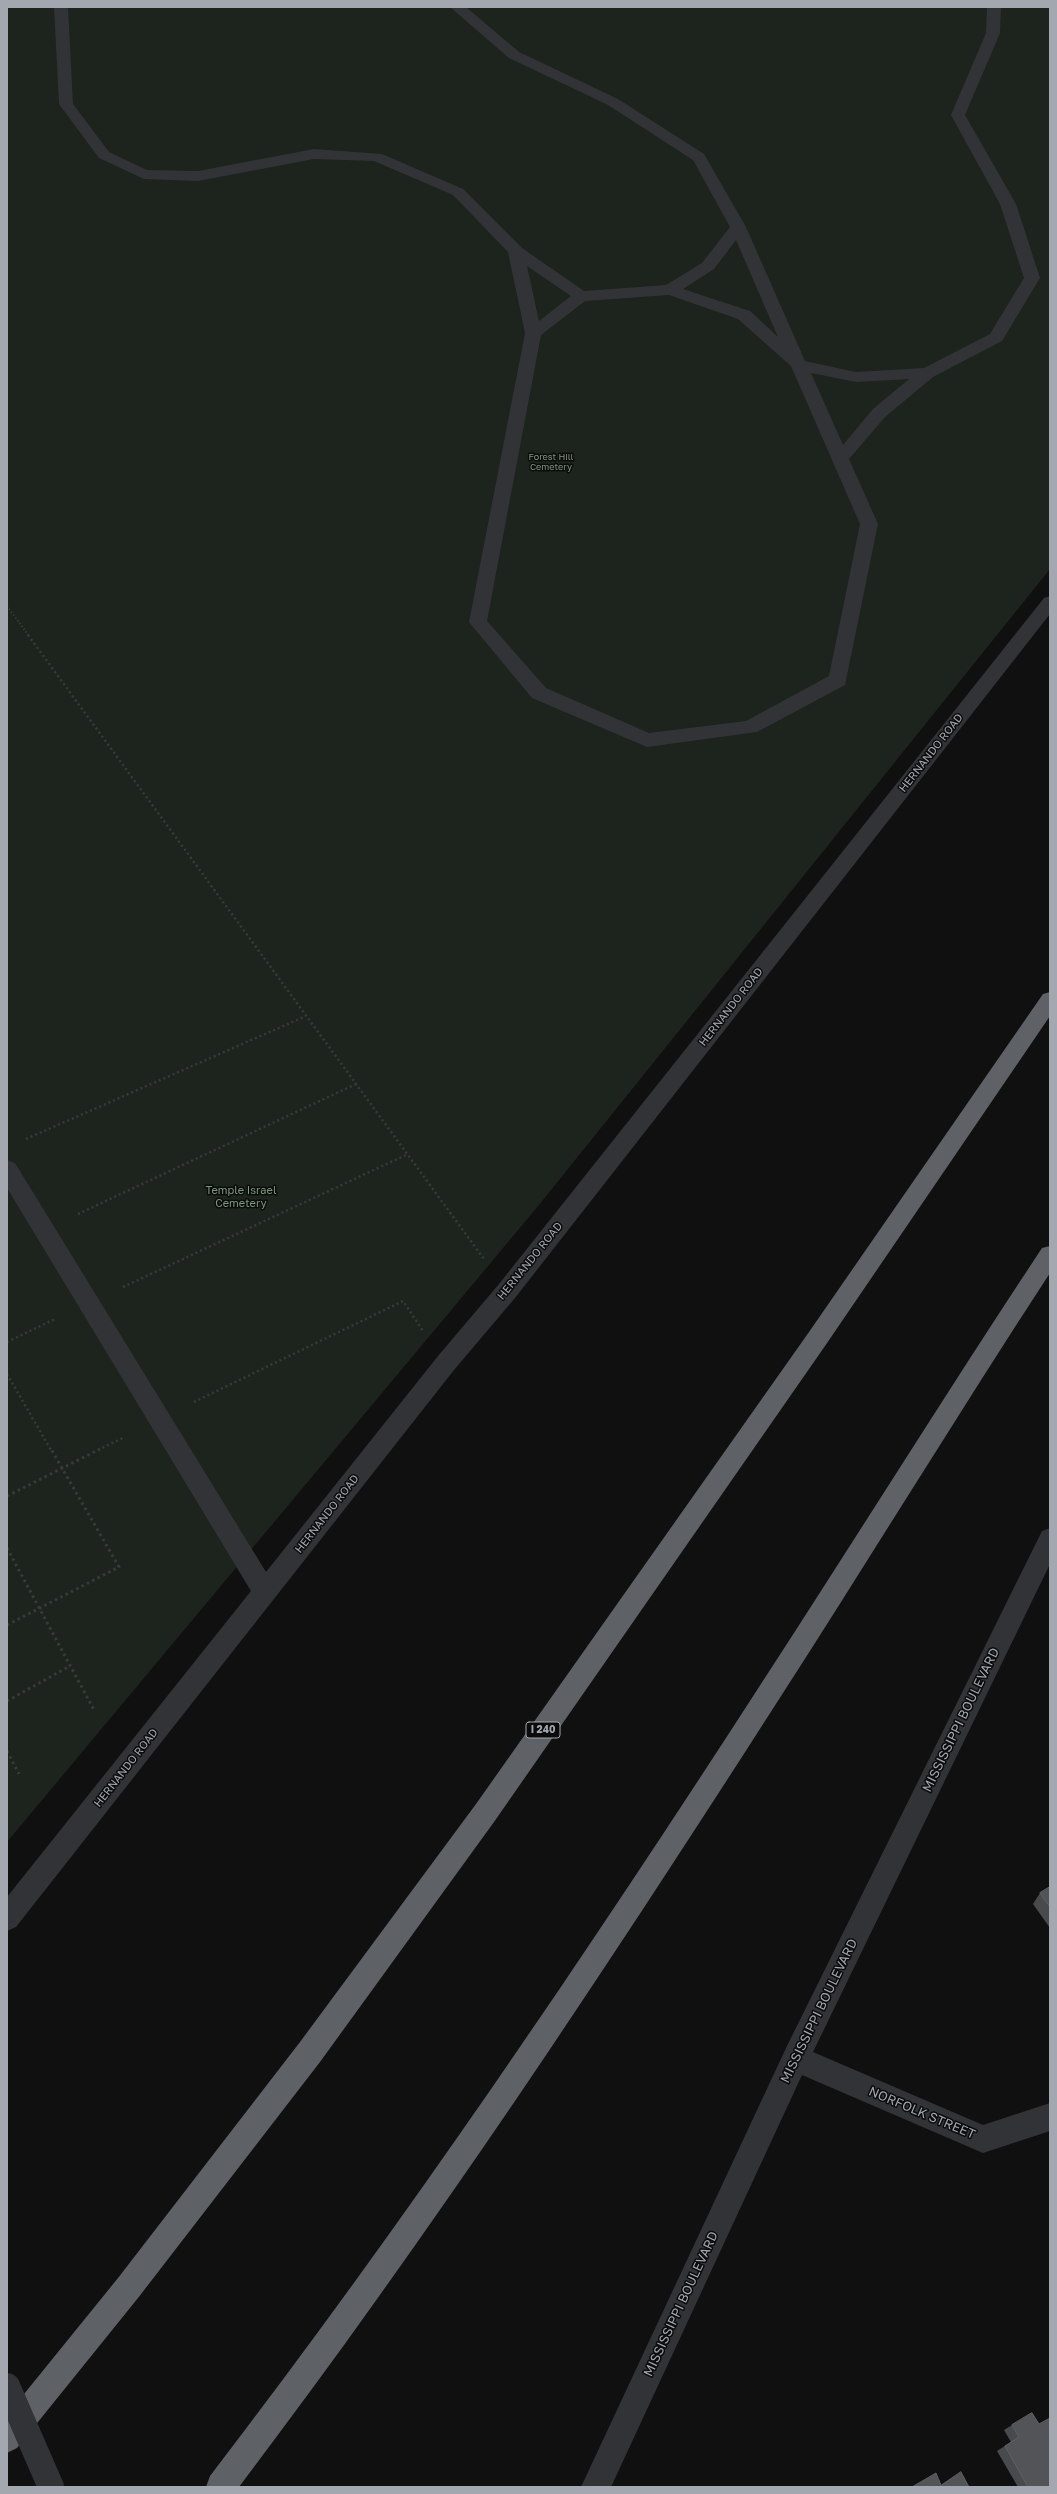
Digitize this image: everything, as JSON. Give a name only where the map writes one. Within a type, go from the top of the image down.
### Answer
[{"type":"highway","name":"I 240","points":[[7,2438],[128,2288],[310,2052],[485,1813],[817,1339],[1050,1000]]},
{"type":"highway","points":[[221,2487],[402,2243],[579,1982],[732,1750],[1050,1255]]},
{"type":"street","points":[[61,7],[66,104],[104,156],[144,174],[198,176],[314,154],[377,157],[458,192],[516,251],[581,296]]},
{"type":"street","points":[[457,7],[514,55],[613,102],[699,157],[738,226],[801,366],[869,524],[838,680],[750,727],[647,740],[539,693],[478,622],[533,334],[516,251]]},
{"type":"street","points":[[841,458],[879,413],[927,373],[996,337],[1032,278],[1008,204],[958,116],[993,33],[994,7]]},
{"type":"street","points":[[670,290],[708,266],[738,226]]},
{"type":"street","points":[[533,334],[581,296],[670,290],[744,315],[801,366],[856,377],[927,373]]},
{"type":"street","name":"HERNANDO ROAD","points":[[7,1918],[446,1363],[507,1291],[1050,602]]},
{"type":"street","points":[[7,1169],[266,1592]]},
{"type":"street","name":"MISSISSIPPI BOULEVARD","points":[[596,2487],[796,2058],[1050,1539]]},
{"type":"street","name":"NORFOLK STREET","points":[[796,2058],[983,2139],[1050,2117]]},
{"type":"street","points":[[7,2386],[51,2487]]},
{"type":"path","points":[[7,606],[507,1291]]},
{"type":"path","points":[[22,1141],[306,1016]]},
{"type":"path","points":[[44,1230],[356,1084]]},
{"type":"path","points":[[7,1342],[408,1154]]},
{"type":"path","points":[[7,1496],[160,1419],[403,1301],[446,1363]]},
{"type":"path","points":[[7,1374],[119,1567],[39,1610],[7,1625]]},
{"type":"path","points":[[7,1548],[94,1710]]},
{"type":"path","points":[[7,1701],[70,1666]]},
{"type":"path","points":[[7,1751],[19,1774]]},
{"type":"green space","name":"Forest Hill Cemetery","points":[[7,7],[1050,7],[1050,569],[539,1205],[7,1842]]},
{"type":"building","points":[[1050,1887],[1050,1907],[1040,1893]]},
{"type":"building","points":[[1032,2413],[1039,2424],[1050,2418],[1050,2487],[1028,2487],[1005,2446],[1019,2437],[1012,2425]]},
{"type":"building","points":[[961,2472],[969,2487],[912,2487],[936,2473],[941,2485]]},
{"type":"park label","name":"Temple Israel Cemetery","points":[[241,1197]]}]
